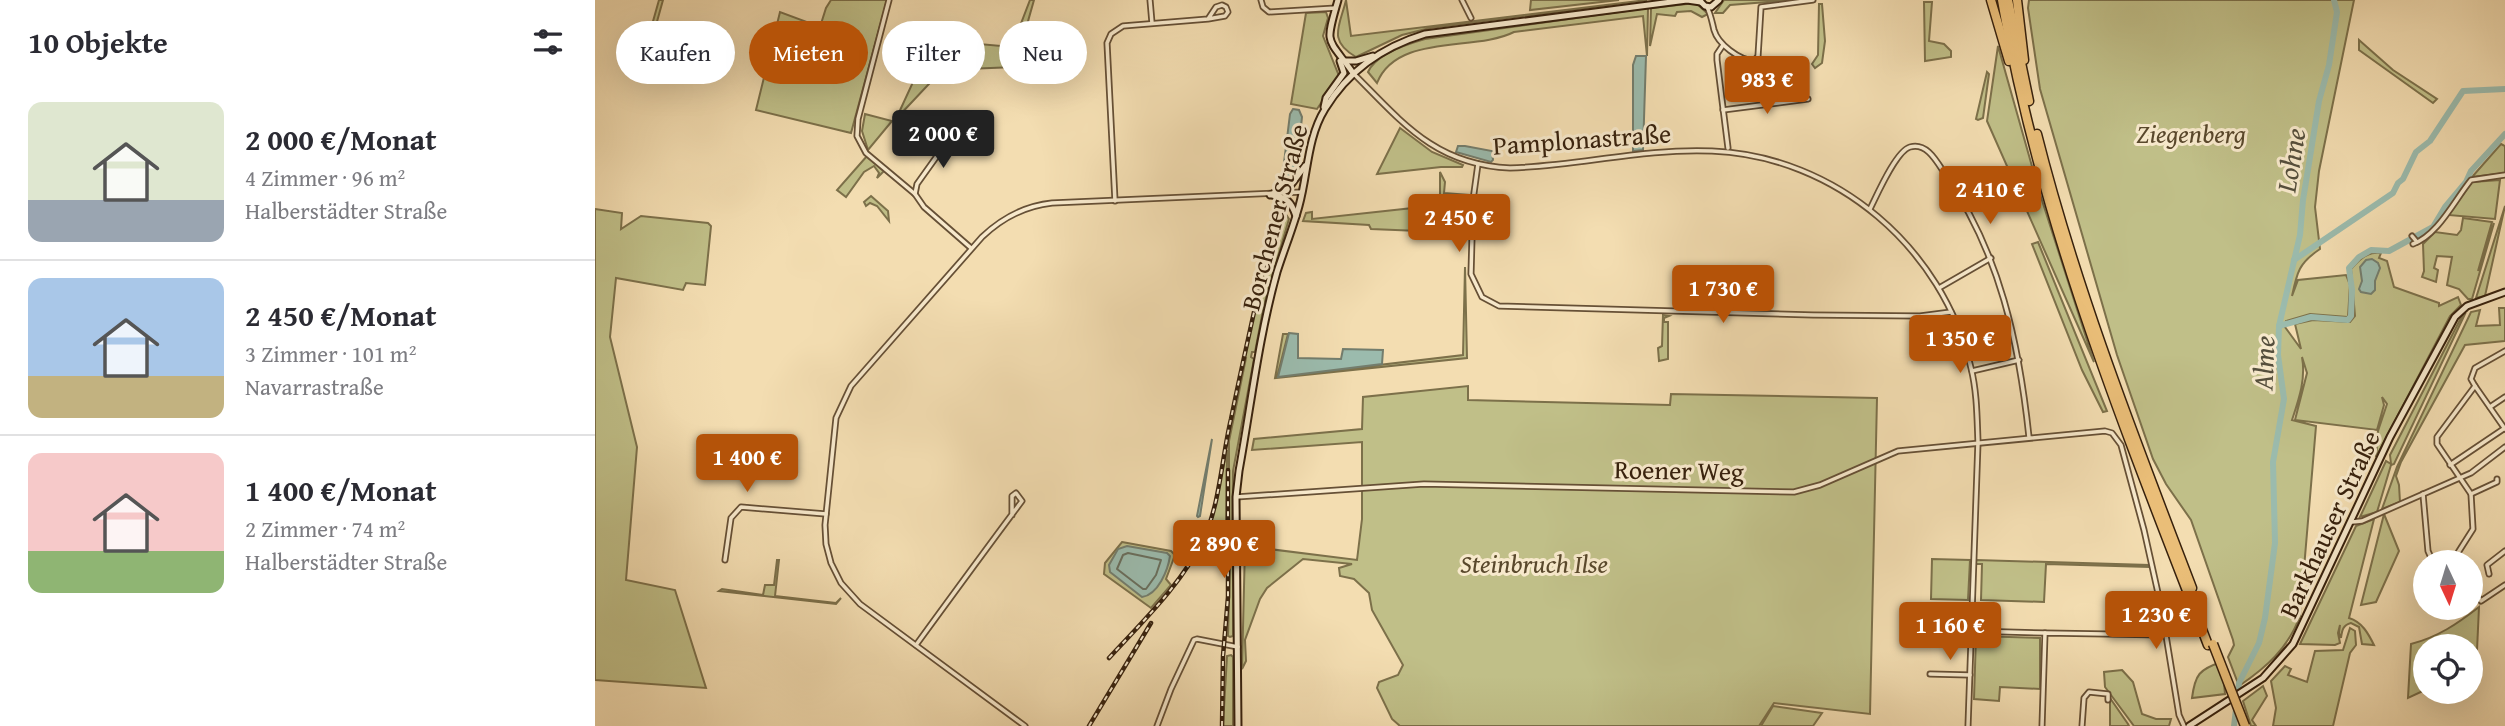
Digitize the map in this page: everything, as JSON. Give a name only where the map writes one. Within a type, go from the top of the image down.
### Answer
[{"type":"highway","points":[[1991,0],[2020,88]]},
{"type":"highway","points":[[2002,0],[2043,180],[2093,338],[2242,726]]},
{"type":"highway","points":[[2008,0],[2029,100],[2062,224],[2098,334],[2211,644]]},
{"type":"highway","points":[[2017,0],[2029,100]]},
{"type":"main road","points":[[1324,110],[1326,98],[1344,72],[1329,36],[1338,0]]},
{"type":"main road","name":"Borchener Straße","points":[[1238,726],[1238,471],[1277,271],[1296,216],[1310,148],[1324,110],[1353,73],[1379,53],[1404,40],[1425,34],[1687,0],[1700,1]]},
{"type":"main road","points":[[1700,1],[1711,6],[1719,0]]},
{"type":"main road","points":[[1332,48],[1353,73]]},
{"type":"main road","points":[[1343,60],[1356,61],[1379,53]]},
{"type":"main road","points":[[1270,195],[1290,186],[1307,164]]},
{"type":"main road","points":[[1270,195],[1285,197],[1291,202],[1296,216]]},
{"type":"main road","name":"Barkhauser Straße","points":[[2187,726],[2263,678],[2293,645],[2391,438],[2455,317],[2467,306],[2505,292]]},
{"type":"street","points":[[889,0],[858,119],[857,136],[866,153],[915,194],[924,208],[971,248]]},
{"type":"street","points":[[1150,0],[1152,23]]},
{"type":"street","points":[[1261,0],[1263,7],[1269,12],[1336,8]]},
{"type":"street","points":[[1462,0],[1471,18]]},
{"type":"street","points":[[1711,6],[1714,30],[1723,45],[1747,61],[1756,61],[1761,7],[1813,0]]},
{"type":"street","points":[[1115,201],[1107,43],[1111,34],[1123,26],[1208,19],[1225,16],[1228,9],[1224,2],[1216,6],[1208,19]]},
{"type":"street","points":[[1723,45],[1717,54],[1728,148]]},
{"type":"street","name":"Pamplonastraße","points":[[1353,73],[1420,138],[1449,155],[1478,164],[1528,167],[1679,151],[1728,152],[1768,159],[1835,186],[1870,209],[1907,245],[1939,288],[1948,305],[1962,335],[1972,371],[1977,442],[1968,726]]},
{"type":"street","points":[[1723,110],[1808,99]]},
{"type":"street","points":[[915,194],[917,184],[943,144]]},
{"type":"street","points":[[1870,209],[1900,153],[1910,147],[1923,147],[1931,154],[1962,199],[1991,258],[2019,360],[2029,437]]},
{"type":"street","points":[[1478,164],[1473,200],[1471,274],[1482,297],[1499,306],[1813,315],[1920,316],[1951,312]]},
{"type":"street","points":[[2414,241],[2433,233],[2471,180],[2505,175]]},
{"type":"street","points":[[1024,726],[976,687],[860,604],[844,588],[828,556],[825,531],[834,430],[845,395],[971,248],[998,223],[1030,208],[1052,203],[1302,192]]},
{"type":"street","points":[[1939,288],[1991,258]]},
{"type":"street","points":[[1937,313],[1948,305]]},
{"type":"street","points":[[2451,465],[2505,428],[2471,379],[2475,368],[2505,351]]},
{"type":"street","points":[[1972,371],[2019,360]]},
{"type":"street","points":[[2460,550],[2473,530],[2471,494],[2437,444],[2437,437],[2475,386]]},
{"type":"street","points":[[2490,407],[2505,397]]},
{"type":"street","name":"Roener Weg","points":[[1236,497],[1424,484],[1794,492],[1820,485],[1898,451],[2095,430],[2112,433],[2121,445],[2144,530],[2166,635]]},
{"type":"street","points":[[2352,522],[2362,521],[2459,478],[2477,469],[2505,447]]},
{"type":"street","points":[[2471,494],[2497,479]]},
{"type":"street","points":[[916,645],[1012,515],[1022,501],[1016,494],[1012,496],[1012,515]]},
{"type":"street","points":[[2423,494],[2428,550]]},
{"type":"street","points":[[725,560],[731,518],[741,507],[826,514]]},
{"type":"street","points":[[2489,574],[2487,565],[2505,551]]},
{"type":"street","points":[[2483,600],[2505,585]]},
{"type":"street","points":[[1971,631],[2166,635],[2179,715],[2187,726]]},
{"type":"street","points":[[2042,726],[2045,633]]},
{"type":"street","points":[[1157,726],[1194,640],[1238,647]]},
{"type":"street","points":[[1930,674],[1969,675]]},
{"type":"street","points":[[2083,726],[2086,695],[2089,692],[2105,692],[2108,694],[2108,700]]},
{"type":"green space","points":[[659,0],[663,0],[657,21],[653,21]]},
{"type":"green space","points":[[831,0],[887,0],[868,70],[868,21],[822,21]]},
{"type":"green space","points":[[1030,0],[1034,0],[1028,21],[1022,21]]},
{"type":"green space","points":[[1346,0],[1351,36],[1647,0],[1430,28],[1402,35],[1356,57],[1341,45],[1339,38],[1339,25]]},
{"type":"green space","points":[[1531,0],[1619,0],[1530,10]]},
{"type":"green space","points":[[1724,0],[1792,0],[1730,5],[1723,13],[1715,13]]},
{"type":"green space","name":"Ziegenberg","points":[[2029,0],[2354,0],[2319,171],[2315,207],[2320,249],[2307,259],[2300,269],[2292,296],[2298,280],[2346,275],[2350,285],[2348,317],[2310,314],[2286,321],[2285,327],[2301,349],[2295,324],[2313,320],[2350,322],[2355,316],[2351,269],[2372,253],[2381,253],[2379,258],[2387,261],[2394,287],[2439,303],[2439,306],[2458,297],[2461,305],[2450,316],[2376,457],[2378,431],[2387,404],[2382,397],[2384,405],[2377,430],[2295,420],[2307,373],[2302,357],[2302,381],[2292,420],[2316,426],[2300,616],[2283,647],[2259,672],[2239,686],[2228,657],[2234,645],[2233,640],[2191,520],[2166,484],[2153,459],[2117,355],[2040,89]]},
{"type":"green space","points":[[1924,2],[1932,2],[1929,41],[1944,44],[1951,51],[1951,57],[1925,61]]},
{"type":"green space","points":[[1696,3],[1708,14],[1702,17],[1691,11],[1677,12],[1675,16],[1657,14],[1650,46],[1651,8]]},
{"type":"green space","points":[[1819,4],[1822,4],[1825,41],[1822,63],[1815,68],[1812,64],[1818,55]]},
{"type":"green space","points":[[1648,8],[1647,56],[1643,16],[1514,32],[1498,38],[1419,50],[1401,57],[1387,67],[1377,83],[1368,72],[1385,55],[1425,39]]},
{"type":"green space","points":[[780,12],[804,21],[778,21]]},
{"type":"green space","points":[[1326,12],[1328,18],[1323,36],[1339,76],[1317,109],[1291,104],[1306,13]]},
{"type":"green space","points":[[2359,40],[2393,70],[2437,99],[2433,103],[2359,50]]},
{"type":"green space","points":[[985,45],[999,46],[999,68],[985,68]]},
{"type":"green space","points":[[1998,46],[2039,191],[2094,362],[1987,121]]},
{"type":"green space","points":[[1987,72],[1989,74],[1983,118],[1978,120],[1976,119]]},
{"type":"green space","points":[[762,84],[864,84],[851,133],[756,110]]},
{"type":"green space","points":[[912,84],[929,84],[896,119]]},
{"type":"green space","points":[[865,114],[892,121],[868,150],[862,131]]},
{"type":"green space","points":[[1400,128],[1432,152],[1463,165],[1462,167],[1377,174]]},
{"type":"green space","points":[[2501,144],[2505,146],[2505,173],[2472,177]]},
{"type":"green space","points":[[867,156],[884,171],[877,178],[879,173],[874,166],[864,172],[846,197],[837,190]]},
{"type":"green space","points":[[1440,172],[1445,182],[1444,193],[1469,195],[1468,233],[1371,229],[1369,225],[1303,221],[1306,213],[1312,212],[1312,219],[1440,205]]},
{"type":"green space","points":[[2500,180],[2495,219],[2448,215],[2472,182]]},
{"type":"green space","points":[[871,196],[888,211],[889,221],[877,206],[870,203],[866,206],[864,202]]},
{"type":"green space","points":[[2505,206],[2485,296],[2476,298]]},
{"type":"green space","points":[[595,209],[622,213],[621,229],[641,216],[708,223],[711,226],[705,285],[686,283],[683,290],[616,278],[610,337],[637,447],[626,580],[675,590],[706,688],[595,680]]},
{"type":"green space","points":[[1273,209],[1283,210],[1289,219],[1264,305],[1255,352],[1252,352],[1251,357],[1254,359],[1233,471],[1232,558],[1229,561],[1229,441]]},
{"type":"green space","points":[[2463,218],[2492,222],[2478,271],[2494,223],[2472,299],[2468,299],[2459,289],[2447,285],[2452,257],[2437,256],[2434,268],[2438,270],[2436,282],[2422,277],[2423,244],[2435,232],[2457,235],[2461,230]]},
{"type":"green space","points":[[2038,242],[2107,411],[2103,412],[2082,370],[2032,244]]},
{"type":"green space","points":[[1465,267],[1467,358],[1275,378],[1283,334],[1288,334],[1277,377],[1463,355]]},
{"type":"green space","points":[[2499,308],[2505,308],[2505,341],[2465,345],[2401,462],[2396,476],[2400,502],[2382,509],[2397,467],[2471,312],[2480,310],[2476,326],[2500,325]]},
{"type":"green space","points":[[2463,314],[2394,464],[2391,465],[2377,512],[2360,517],[2386,461],[2391,464],[2390,455]]},
{"type":"green space","points":[[1663,315],[1669,316],[1664,318],[1664,322],[1668,322],[1668,359],[1659,361],[1658,348],[1662,346]]},
{"type":"green space","name":"Steinbruch Ilse","points":[[1468,386],[1468,400],[1670,405],[1671,394],[1877,398],[1870,714],[1774,703],[1759,726],[1400,726],[1392,719],[1377,688],[1379,682],[1398,675],[1403,665],[1372,610],[1369,593],[1354,579],[1340,576],[1339,568],[1352,564],[1303,559],[1267,588],[1260,599],[1245,640],[1246,661],[1242,669],[1245,546],[1357,560],[1362,519],[1362,442],[1252,450],[1254,439],[1362,429],[1363,397]]},
{"type":"green space","points":[[1227,450],[1227,460],[1226,526],[1211,523]]},
{"type":"green space","points":[[2384,514],[2399,551],[2376,602],[2361,605]]},
{"type":"green space","points":[[2374,519],[2349,618],[2361,625],[2374,645],[2362,644],[2359,627],[2351,623],[2343,628],[2341,638],[2340,625],[2338,633],[2340,643],[2300,644],[2356,526]]},
{"type":"green space","points":[[1122,542],[1171,551],[1175,555],[1166,579],[1171,585],[1151,608],[1104,574],[1105,563]]},
{"type":"green space","points":[[1932,559],[1970,560],[1968,600],[1931,599]]},
{"type":"green space","points":[[777,560],[775,596],[836,603],[841,598],[836,604],[719,591],[722,589],[763,595],[765,585],[774,585]]},
{"type":"green space","points":[[1976,560],[2149,567],[2046,564],[2044,602],[1981,600],[1982,564],[1976,564]]},
{"type":"green space","points":[[1230,562],[1233,562],[1233,636],[1230,637],[1228,636]]},
{"type":"green space","points":[[2461,620],[2478,620],[2478,634],[2438,634]]},
{"type":"green space","points":[[2350,628],[2355,631],[2356,645],[2350,653],[2333,726],[2273,726],[2276,708],[2271,681],[2285,666],[2291,669],[2288,675],[2307,682],[2315,651],[2343,650]]},
{"type":"green space","points":[[1976,636],[2040,638],[2040,689],[2000,687],[1999,701],[1974,699]]},
{"type":"green space","points":[[2411,644],[2413,696],[2408,698]]},
{"type":"green space","points":[[1231,655],[1233,726],[1223,726],[1227,656]]},
{"type":"green space","points":[[2222,662],[2225,694],[2192,698],[2199,674]]},
{"type":"green space","points":[[2122,670],[2133,682],[2142,714],[2156,719],[2171,719],[2169,726],[2134,726],[2105,687],[2104,672]]},
{"type":"green space","points":[[2263,686],[2267,696],[2252,720],[2256,726],[2251,726],[2243,701]]},
{"type":"green space","points":[[2110,698],[2128,724],[2129,726],[2110,726]]},
{"type":"green space","points":[[1773,706],[1822,713],[1813,726],[1761,726]]},
{"type":"water","points":[[1636,56],[1646,56],[1643,150],[1633,151],[1633,65]]},
{"type":"water","points":[[1293,109],[1299,110],[1302,117],[1297,166],[1288,180],[1283,176],[1283,171],[1290,114]]},
{"type":"water","points":[[1458,146],[1492,151],[1493,160],[1491,162],[1456,152]]},
{"type":"water","points":[[2372,259],[2380,268],[2375,290],[2371,294],[2359,289],[2362,281],[2360,267],[2366,260]]},
{"type":"water","points":[[1289,333],[1298,334],[1298,358],[1341,359],[1343,349],[1383,350],[1382,364],[1278,377]]},
{"type":"water","points":[[1212,439],[1200,516],[1198,517],[1197,516]]},
{"type":"water","points":[[1127,546],[1167,553],[1170,556],[1161,581],[1148,595],[1142,597],[1110,572],[1109,565],[1118,549]]},
{"type":"waterway","name":"Lohne","points":[[2279,326],[2300,235],[2319,101],[2329,65],[2337,12],[2334,0]]},
{"type":"waterway","points":[[2294,260],[2393,193],[2416,152],[2430,141],[2463,91],[2505,89]]},
{"type":"waterway","name":"Alme","points":[[2234,726],[2239,683],[2259,643],[2265,618],[2275,543],[2273,462],[2284,399],[2278,355],[2279,326],[2311,317],[2348,320],[2351,316],[2352,290],[2349,268],[2359,257],[2371,250],[2389,251],[2433,227],[2471,171],[2505,134]]},
{"type":"railway","points":[[1109,658],[1185,571],[1204,538],[1217,495],[1275,211]]},
{"type":"railway","points":[[1222,726],[1223,656],[1228,597],[1228,470]]},
{"type":"railway","points":[[1089,726],[1151,623]]}]
